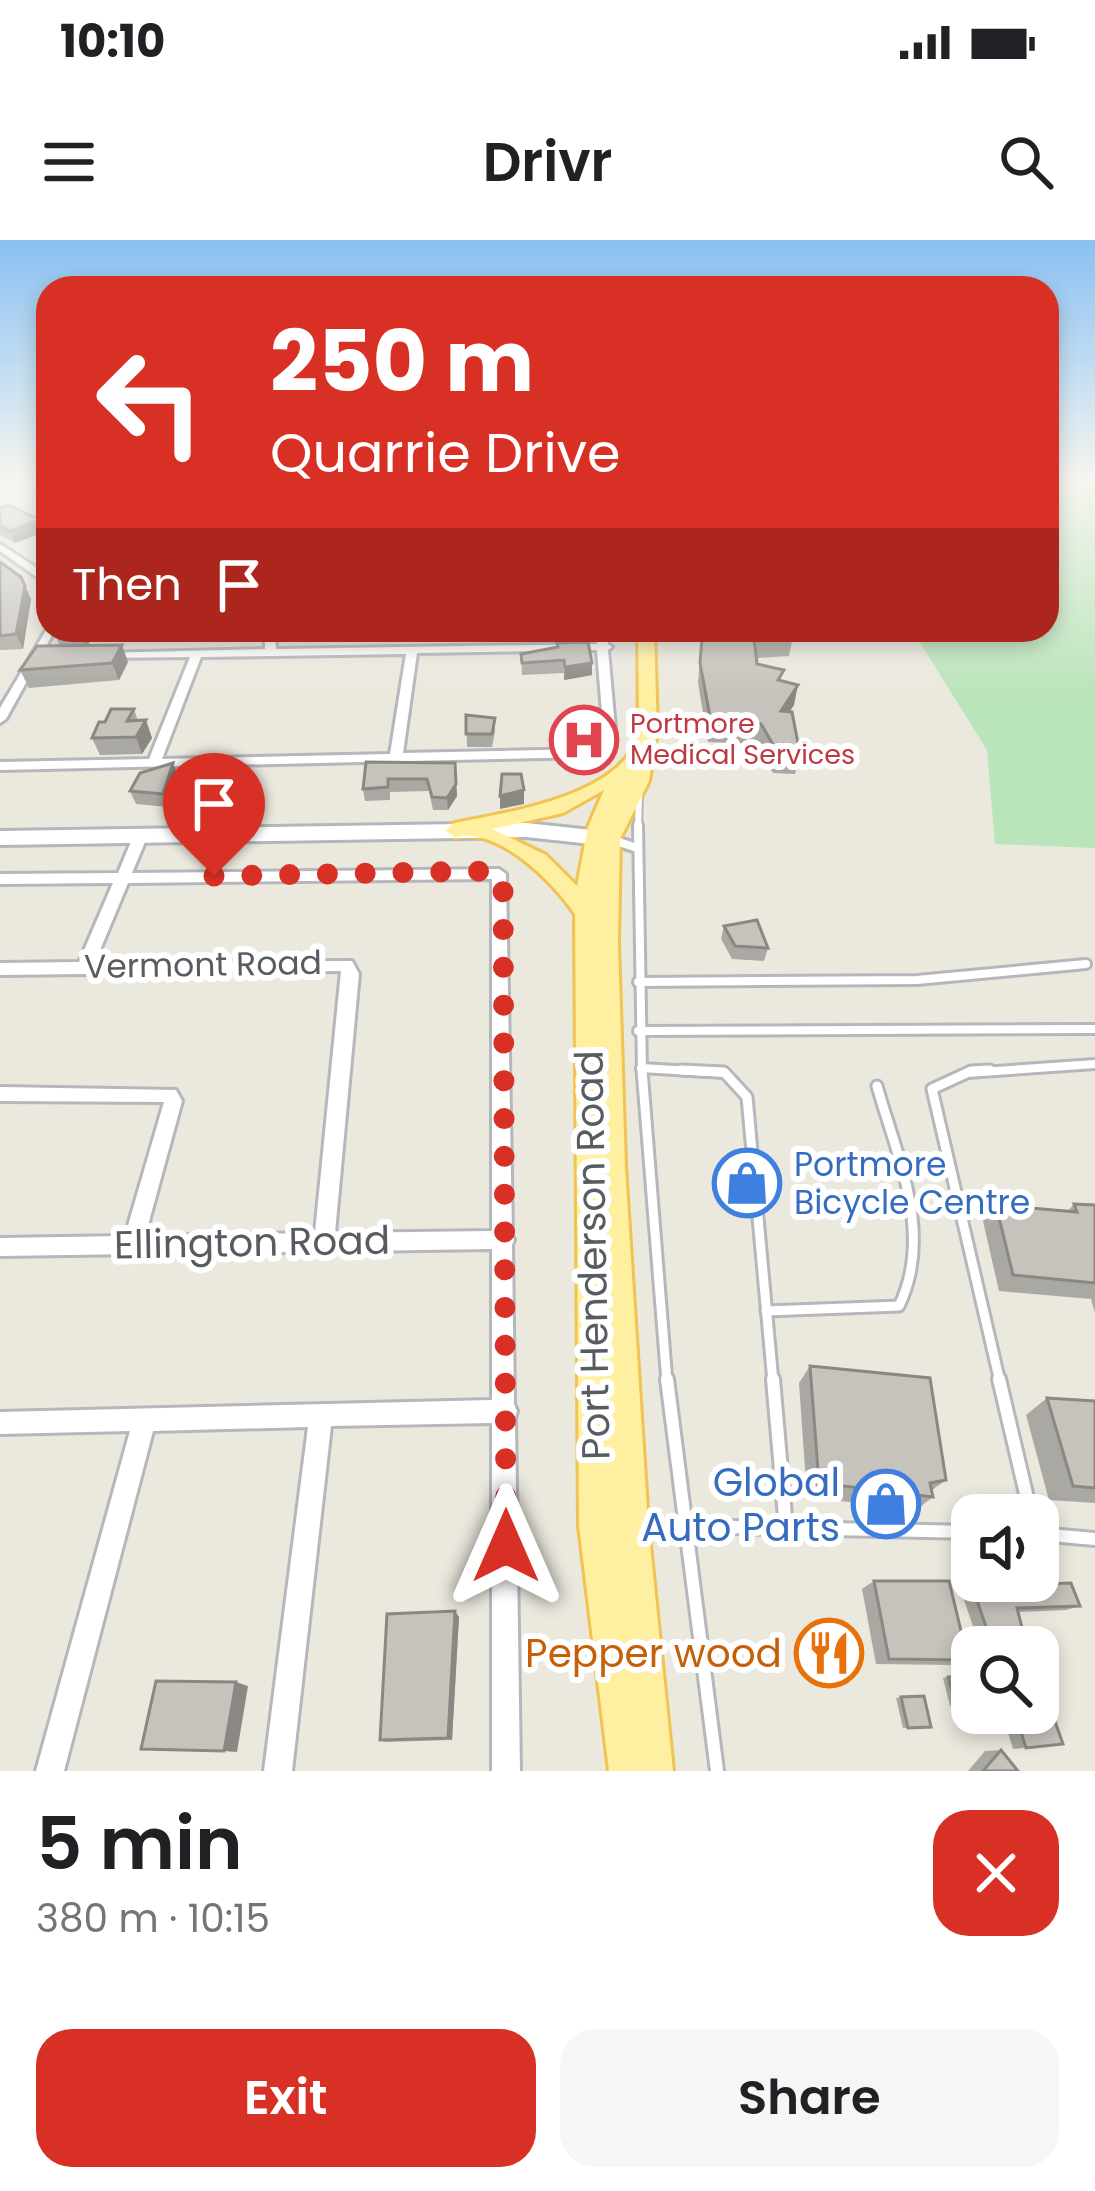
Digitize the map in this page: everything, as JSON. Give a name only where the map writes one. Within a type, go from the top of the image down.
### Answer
[{"type":"main road","name":"Port Henderson Road","points":[[629,1771],[586,913],[601,837],[648,731],[646,642]]},
{"type":"main road","points":[[465,830],[556,809],[631,777]]},
{"type":"main road","points":[[465,830],[536,854],[563,877],[586,913]]},
{"type":"main road","points":[[0,838],[465,830],[601,837]]},
{"type":"main road","name":"Port Henderson Road","points":[[601,837],[611,1166],[614,1526],[653,1771]]},
{"type":"street","points":[[6,551],[36,572]]},
{"type":"street","points":[[0,718],[45,642]]},
{"type":"street","points":[[271,642],[271,652]]},
{"type":"street","points":[[472,642],[472,648]]},
{"type":"street","points":[[0,766],[579,754],[599,749],[610,739],[605,642]]},
{"type":"street","points":[[84,655],[606,647]]},
{"type":"street","points":[[396,758],[412,649]]},
{"type":"street","points":[[154,762],[197,653]]},
{"type":"street","points":[[39,656],[61,656]]},
{"type":"street","points":[[86,965],[140,836]]},
{"type":"street","points":[[0,879],[500,874],[506,1771]]},
{"type":"street","name":"Vermont Road","points":[[0,969],[346,965],[351,974],[324,1239]]},
{"type":"street","points":[[0,1094],[170,1095],[173,1101],[133,1243]]},
{"type":"street","name":"Ellington Road","points":[[0,1247],[504,1240]]},
{"type":"street","points":[[0,1423],[506,1411]]},
{"type":"street","points":[[278,1771],[321,1416]]},
{"type":"street","points":[[50,1771],[143,1420]]},
{"type":"lane","points":[[631,777],[641,1068],[682,1526],[717,1771]]},
{"type":"lane","points":[[601,837],[637,848]]},
{"type":"lane","points":[[638,982],[917,980],[1086,964]]},
{"type":"lane","points":[[638,1031],[1095,1029]]},
{"type":"lane","points":[[1026,1494],[932,1089],[971,1071],[1094,1067]]},
{"type":"lane","points":[[641,1068],[710,1068],[724,1072],[747,1097],[786,1528]]},
{"type":"lane","points":[[766,1310],[899,1306],[914,1285],[914,1232],[878,1086]]},
{"type":"lane","points":[[614,1526],[951,1532]]},
{"type":"lane","points":[[1059,1536],[1095,1539]]},
{"type":"green space","points":[[1059,551],[1095,551],[1095,848],[995,844],[987,750],[920,642],[1059,642]]},
{"type":"building","points":[[0,562],[21,577],[25,586],[16,634],[0,636]]},
{"type":"building","points":[[588,642],[592,663],[565,667],[564,660],[522,663],[521,654],[558,647],[557,643]]},
{"type":"building","points":[[702,642],[754,642],[757,664],[784,670],[778,680],[798,685],[781,711],[792,712],[800,754],[778,753],[761,724],[711,722],[700,663]]},
{"type":"building","points":[[122,645],[112,663],[20,670],[37,646]]},
{"type":"building","points":[[111,709],[134,709],[127,721],[146,720],[136,737],[92,738]]},
{"type":"building","points":[[466,715],[495,718],[492,734],[466,734]]},
{"type":"building","points":[[366,762],[455,763],[456,784],[447,798],[432,797],[427,779],[388,779],[388,787],[363,789]]},
{"type":"building","points":[[173,763],[163,794],[130,791],[140,773]]},
{"type":"building","points":[[502,774],[521,774],[524,790],[500,796]]},
{"type":"building","points":[[757,920],[768,948],[735,946],[724,926]]},
{"type":"building","points":[[1074,1204],[1095,1205],[1095,1283],[1013,1275],[996,1205],[1077,1212]]},
{"type":"building","points":[[810,1366],[930,1378],[946,1480],[930,1483],[933,1497],[819,1483]]},
{"type":"building","points":[[1047,1398],[1095,1401],[1095,1488],[1073,1486]]},
{"type":"building","points":[[874,1581],[949,1581],[960,1626],[951,1626],[951,1660],[889,1659]]},
{"type":"building","points":[[1059,1583],[1071,1583],[1080,1606],[1017,1608],[1022,1626],[986,1626],[978,1602],[1059,1602]]},
{"type":"building","points":[[455,1611],[448,1738],[380,1740],[387,1614]]},
{"type":"building","points":[[156,1681],[236,1682],[224,1751],[141,1749]]},
{"type":"building","points":[[924,1696],[931,1727],[908,1728],[901,1697]]},
{"type":"building","points":[[1059,1733],[1063,1744],[1026,1748],[1022,1734]]},
{"type":"building","points":[[1001,1750],[1018,1771],[983,1771]]},
{"type":"place","name":"Portmore Medical Services","points":[[584,740]]},
{"type":"place","name":"Portmore Bicycle Centre","points":[[747,1183]]},
{"type":"place","name":"Global Auto Parts","points":[[886,1504]]},
{"type":"place","name":"Pepper wood","points":[[829,1653]]},
{"type":"route","points":[[214,876],[500,874],[506,1546]]}]
